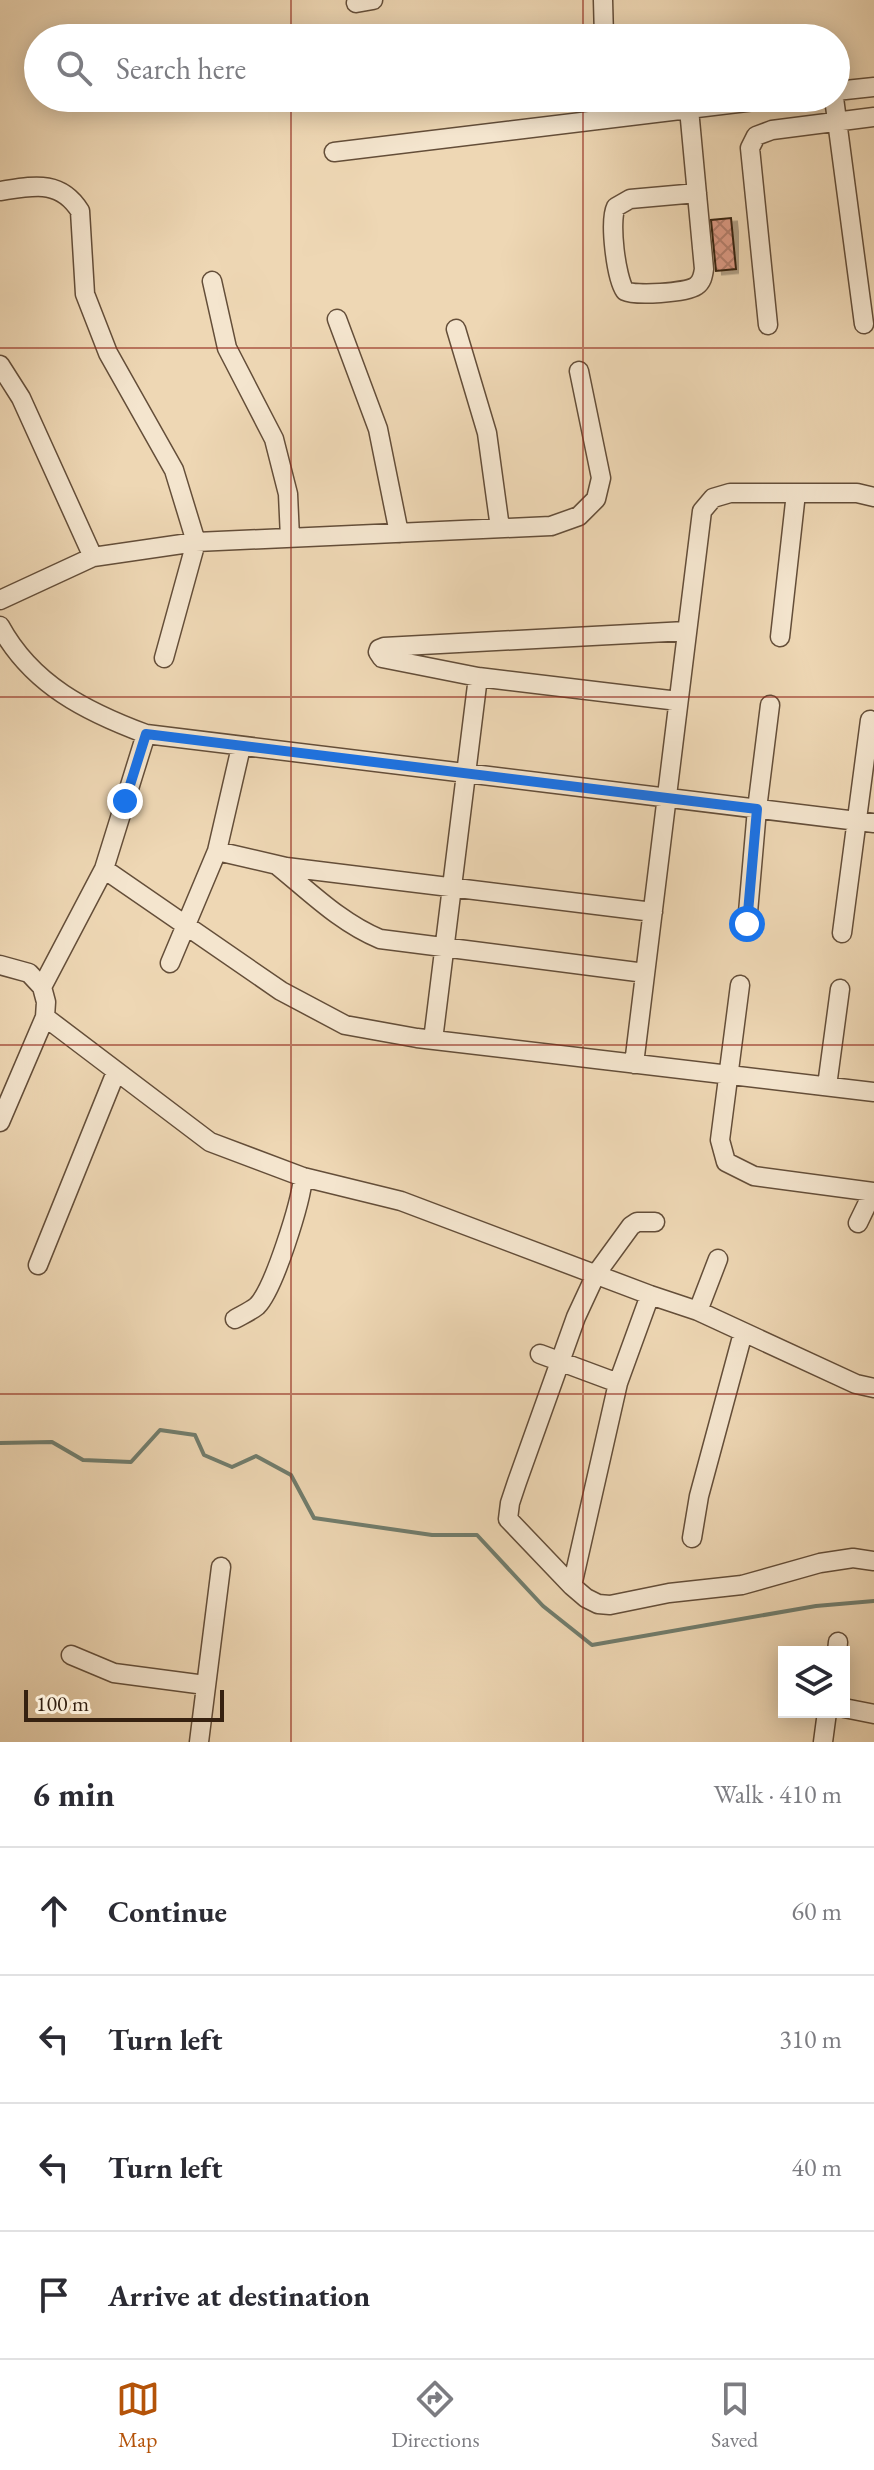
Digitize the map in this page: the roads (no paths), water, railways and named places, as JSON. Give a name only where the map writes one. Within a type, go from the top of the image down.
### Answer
[{"type":"street","points":[[603,0],[604,24]]},
{"type":"street","points":[[850,90],[874,87]]},
{"type":"street","points":[[608,112],[608,119]]},
{"type":"street","points":[[334,152],[665,112]]},
{"type":"street","points":[[689,112],[697,193],[704,269],[699,283],[687,290],[636,294],[625,291],[619,279],[612,223],[616,207],[630,199],[697,193]]},
{"type":"street","points":[[837,112],[864,324]]},
{"type":"street","points":[[768,325],[750,148],[756,136],[772,130],[874,117]]},
{"type":"street","points":[[0,191],[32,186],[63,191],[74,201],[80,211],[85,294],[108,353],[174,470],[196,542],[164,658]]},
{"type":"street","points":[[212,281],[227,348],[274,439],[288,494],[290,538]]},
{"type":"street","points":[[337,319],[378,429],[399,533]]},
{"type":"street","points":[[456,329],[487,433],[500,528]]},
{"type":"street","points":[[0,365],[21,398],[93,557]]},
{"type":"street","points":[[0,600],[93,557],[196,542],[551,526],[579,516],[596,499],[601,478],[579,371]]},
{"type":"street","points":[[634,1064],[702,511],[713,498],[730,493],[857,493],[874,497]]},
{"type":"street","points":[[780,637],[796,493]]},
{"type":"street","points":[[0,626],[35,674],[100,717],[146,734],[866,822]]},
{"type":"street","points":[[678,701],[478,677],[382,658],[378,652],[384,647],[686,631]]},
{"type":"street","points":[[433,1040],[478,677]]},
{"type":"street","points":[[747,924],[770,705]]},
{"type":"street","points":[[842,933],[866,822],[870,720]]},
{"type":"street","points":[[42,987],[104,869],[146,734]]},
{"type":"street","points":[[170,963],[217,851],[241,747]]},
{"type":"street","points":[[217,851],[276,864],[653,912]]},
{"type":"street","points":[[276,864],[363,932],[380,939],[645,973]]},
{"type":"street","points":[[104,869],[281,991],[345,1025],[433,1040],[874,1092]]},
{"type":"street","points":[[0,965],[29,973],[42,987],[46,1002],[45,1017],[0,1122]]},
{"type":"street","points":[[740,985],[720,1140],[726,1162],[754,1176],[873,1192],[858,1223]]},
{"type":"street","points":[[827,1086],[840,989]]},
{"type":"street","points":[[45,1017],[210,1142],[303,1177],[401,1201],[698,1311],[856,1384],[874,1388]]},
{"type":"street","points":[[38,1265],[116,1072]]},
{"type":"street","points":[[235,1319],[256,1306],[266,1292],[301,1197],[303,1177]]},
{"type":"street","points":[[655,1222],[637,1222],[631,1226],[596,1274],[576,1317],[510,1503],[508,1519],[572,1586],[598,1604],[610,1605],[669,1593],[742,1585],[820,1563],[853,1558],[874,1561]]},
{"type":"street","points":[[698,1311],[718,1259]]},
{"type":"street","points":[[572,1586],[618,1383],[650,1295]]},
{"type":"street","points":[[692,1538],[699,1496],[743,1333]]},
{"type":"street","points":[[540,1354],[618,1383]]},
{"type":"street","points":[[199,1742],[221,1567]]},
{"type":"street","points":[[71,1655],[114,1673],[205,1685]]},
{"type":"street","points":[[850,1709],[874,1714]]},
{"type":"street","points":[[823,1742],[826,1718]]},
{"type":"waterway","points":[[0,1443],[52,1442],[83,1460],[131,1462],[160,1430],[195,1435],[204,1455],[232,1467],[256,1456],[291,1475],[314,1518],[432,1535],[477,1535],[543,1606],[592,1645],[816,1606],[874,1601]]}]
